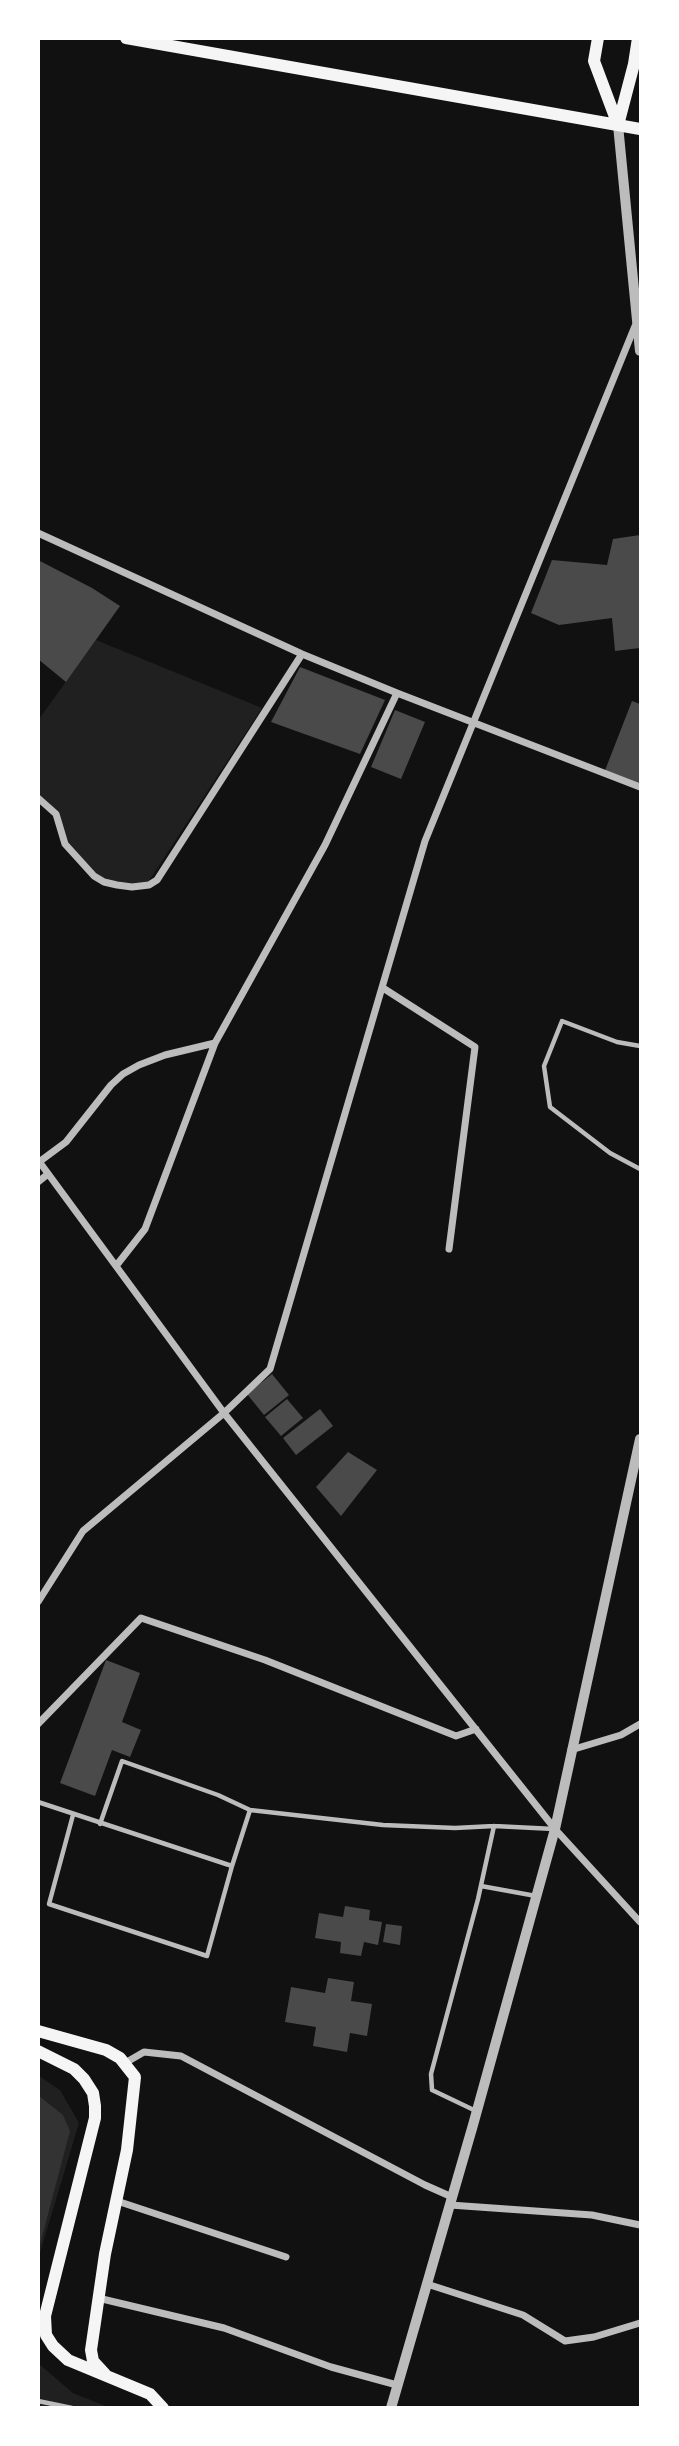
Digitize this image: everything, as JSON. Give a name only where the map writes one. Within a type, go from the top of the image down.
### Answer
[{"type":"main road","points":[[126,38],[640,129]]},
{"type":"main road","points":[[598,38],[594,61],[618,125]]},
{"type":"main road","points":[[618,125],[638,38]]},
{"type":"main road","points":[[38,2031],[106,2050],[125,2063],[135,2077],[127,2150],[98,2298],[91,2350],[93,2361],[110,2378]]},
{"type":"main road","points":[[38,2051],[74,2069],[93,2093],[95,2106],[95,2118],[45,2316],[46,2334],[68,2360],[150,2394],[163,2407]]},
{"type":"street","points":[[618,125],[640,351]]},
{"type":"street","points":[[38,1602],[83,1531],[223,1413],[270,1369],[425,841],[636,324]]},
{"type":"street","points":[[38,533],[302,654],[640,787]]},
{"type":"street","points":[[38,798],[56,814],[65,844],[94,876],[117,885],[149,885],[157,880],[302,654]]},
{"type":"street","points":[[116,1266],[145,1229],[215,1043],[325,845],[397,693]]},
{"type":"street","points":[[383,988],[475,1047],[449,1249]]},
{"type":"street","points":[[215,1043],[165,1055],[123,1074],[111,1085],[66,1142],[39,1161],[223,1413],[555,1829],[640,1922]]},
{"type":"street","points":[[38,1182],[48,1174]]},
{"type":"street","points":[[391,2407],[477,2112],[555,1829],[640,1439]]},
{"type":"street","points":[[38,1724],[141,1618],[265,1660],[456,1736],[476,1729]]},
{"type":"street","points":[[571,1750],[621,1735],[640,1724]]},
{"type":"street","points":[[125,2063],[144,2052],[181,2056],[451,2201],[592,2215],[640,2225]]},
{"type":"street","points":[[117,2202],[286,2257]]},
{"type":"street","points":[[427,2284],[523,2315],[565,2341],[640,2323]]},
{"type":"street","points":[[98,2298],[223,2328],[331,2367],[397,2385]]},
{"type":"lane","points":[[640,1046],[617,1042],[562,1021],[544,1066],[550,1107],[610,1153],[640,1169]]},
{"type":"lane","points":[[100,1824],[122,1761],[218,1795],[250,1810],[383,1825],[555,1829]]},
{"type":"lane","points":[[38,1802],[232,1867]]},
{"type":"lane","points":[[73,1815],[49,1904],[207,1956],[250,1810]]},
{"type":"lane","points":[[477,2112],[432,2090],[431,2074],[481,1886],[494,1826]]},
{"type":"lane","points":[[481,1886],[537,1896]]},
{"type":"lane","points":[[38,2400],[72,2407]]},
{"type":"shaded area","points":[[96,640],[262,708],[145,887],[104,882],[74,856],[56,814],[39,801],[39,719]]},
{"type":"shaded area","points":[[39,2076],[60,2090],[79,2123],[39,2256]]},
{"type":"shaded area","points":[[39,2096],[63,2115],[70,2131],[39,2248]]},
{"type":"shaded area","points":[[38,2363],[73,2393],[108,2407],[39,2407]]},
{"type":"building","points":[[640,535],[640,648],[615,651],[612,618],[559,625],[531,613],[552,560],[607,565],[613,539]]},
{"type":"building","points":[[38,560],[120,606],[66,682],[38,659]]},
{"type":"building","points":[[300,667],[385,700],[360,754],[271,722]]},
{"type":"building","points":[[632,701],[640,704],[640,787],[604,773]]},
{"type":"building","points":[[395,710],[425,722],[401,779],[371,767]]},
{"type":"building","points":[[272,1374],[289,1395],[264,1415],[247,1394]]},
{"type":"building","points":[[287,1399],[303,1418],[281,1436],[265,1417]]},
{"type":"building","points":[[320,1409],[333,1426],[296,1455],[283,1438]]},
{"type":"building","points":[[348,1452],[377,1470],[341,1516],[316,1487]]},
{"type":"building","points":[[106,1660],[140,1673],[122,1722],[141,1730],[130,1757],[112,1750],[95,1796],[60,1783]]},
{"type":"building","points":[[345,1906],[370,1910],[369,1920],[382,1922],[378,1945],[364,1942],[361,1956],[340,1953],[341,1942],[315,1938],[319,1913],[343,1917]]},
{"type":"building","points":[[386,1924],[402,1926],[400,1945],[383,1942]]},
{"type":"building","points":[[328,1978],[354,1982],[351,2001],[372,2004],[367,2036],[350,2033],[347,2052],[313,2046],[316,2027],[285,2022],[291,1987],[325,1993]]}]
